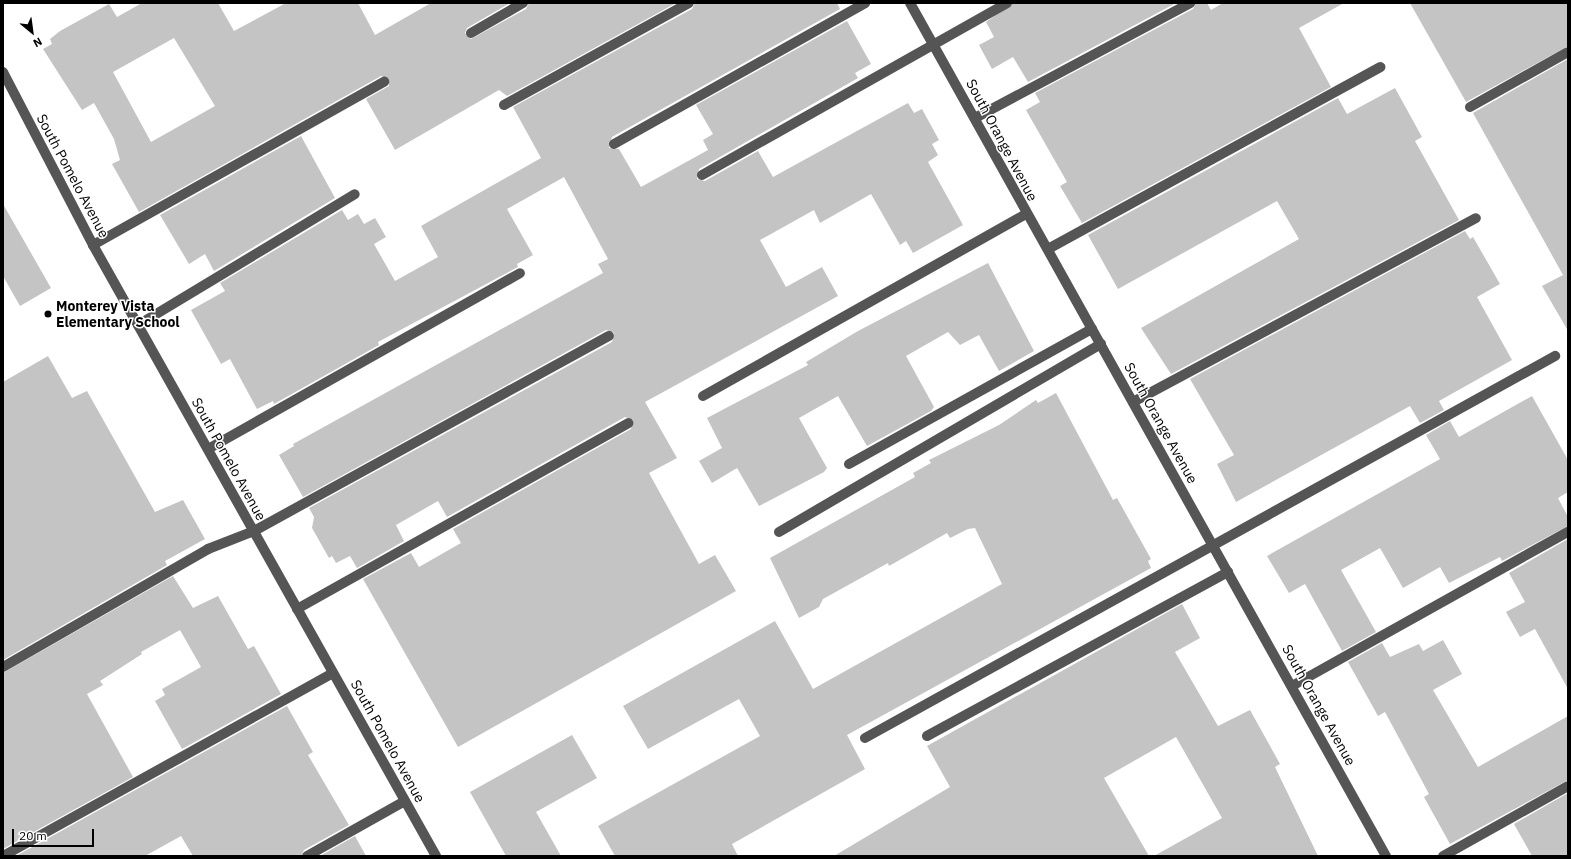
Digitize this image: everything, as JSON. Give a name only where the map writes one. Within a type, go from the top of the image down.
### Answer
[{"type":"street","points":[[471,33],[523,3]]},
{"type":"street","points":[[504,105],[689,3]]},
{"type":"street","points":[[614,144],[865,3]]},
{"type":"street","name":"South Orange Avenue","points":[[910,3],[975,118],[1026,214],[1048,249],[1386,856]]},
{"type":"street","points":[[702,175],[934,46],[1007,3]]},
{"type":"street","points":[[975,118],[1190,3]]},
{"type":"street","points":[[1470,107],[1568,52]]},
{"type":"street","points":[[1048,249],[1381,67]]},
{"type":"street","name":"South Pomelo Avenue","points":[[3,72],[93,245],[436,856]]},
{"type":"street","points":[[93,245],[384,82]]},
{"type":"street","points":[[138,324],[355,194]]},
{"type":"street","points":[[703,396],[1026,214]]},
{"type":"street","points":[[1133,402],[1476,218]]},
{"type":"street","points":[[208,449],[520,273]]},
{"type":"street","points":[[850,464],[1092,329]]},
{"type":"street","points":[[3,667],[208,549],[254,532],[609,336]]},
{"type":"street","points":[[780,532],[1101,344]]},
{"type":"street","points":[[865,738],[1555,356]]},
{"type":"street","points":[[297,609],[628,423]]},
{"type":"street","points":[[1292,686],[1568,532]]},
{"type":"street","points":[[927,736],[1228,572]]},
{"type":"street","points":[[3,856],[333,673]]},
{"type":"street","points":[[1443,856],[1568,786]]},
{"type":"street","points":[[307,856],[405,801]]},
{"type":"building","points":[[142,3],[218,3],[234,31],[286,3],[358,3],[375,35],[431,3],[510,3],[467,28],[465,33],[471,39],[526,9],[529,3],[676,3],[507,96],[499,90],[395,150],[366,99],[389,86],[389,79],[381,76],[139,212],[112,164],[120,160],[114,139],[94,103],[82,110],[43,49],[52,44],[50,39],[60,31],[109,4],[117,17]],"holes":[[[174,38],[215,106],[151,142],[113,72]]]},
{"type":"building","points":[[695,3],[837,3],[840,9],[612,137],[609,148],[619,149],[641,187],[708,150],[703,140],[713,134],[696,105],[847,21],[871,64],[855,73],[858,78],[699,169],[697,179],[705,181],[758,151],[773,177],[908,103],[914,113],[922,109],[939,140],[932,144],[938,155],[928,162],[963,225],[913,253],[906,241],[900,245],[871,194],[820,223],[814,210],[760,240],[786,287],[822,267],[838,296],[645,402],[677,458],[649,473],[699,564],[715,555],[736,591],[458,747],[363,579],[411,553],[419,567],[461,543],[453,529],[631,429],[633,420],[625,417],[447,517],[438,501],[396,525],[404,541],[357,568],[350,556],[336,563],[332,556],[329,558],[312,528],[314,517],[309,508],[612,342],[614,333],[606,330],[303,497],[279,455],[294,446],[293,444],[603,273],[598,264],[608,259],[564,177],[507,209],[533,255],[517,264],[518,267],[378,342],[379,345],[274,404],[273,401],[257,409],[230,359],[221,364],[191,310],[225,291],[220,283],[342,210],[348,220],[358,214],[364,224],[375,218],[386,237],[374,244],[395,281],[438,257],[421,226],[541,158],[513,107],[692,9]]},
{"type":"building","points":[[1013,3],[1176,3],[1028,82],[1013,57],[992,69],[979,45],[994,37],[986,22]]},
{"type":"building","points":[[1196,3],[1207,3],[1211,10],[1223,3],[1344,3],[1299,28],[1331,87],[1082,223],[1060,186],[1067,182],[1026,110],[1040,102],[1035,93],[1193,9]]},
{"type":"building","points":[[1410,3],[1568,3],[1568,46],[1466,102]]},
{"type":"building","points":[[1568,59],[1568,331],[1542,286],[1563,275],[1473,113]]},
{"type":"building","points":[[1395,88],[1422,137],[1415,141],[1459,220],[1171,374],[1141,328],[1299,239],[1277,201],[1118,289],[1088,235],[1338,98],[1347,114]]},
{"type":"building","points":[[301,136],[335,198],[214,271],[205,254],[189,264],[160,215]]},
{"type":"building","points":[[3,204],[51,288],[20,306],[3,276]]},
{"type":"building","points":[[1465,231],[1470,239],[1473,237],[1500,284],[1477,297],[1512,360],[1439,401],[1444,410],[1420,423],[1410,406],[1236,502],[1217,464],[1234,455],[1190,379]]},
{"type":"building","points":[[988,263],[1034,351],[999,371],[979,335],[960,345],[948,332],[906,356],[934,407],[931,411],[867,446],[838,396],[799,418],[827,468],[824,472],[759,506],[737,468],[712,483],[699,461],[722,448],[707,418],[808,365],[806,362],[858,331]]},
{"type":"building","points":[[48,356],[72,398],[87,391],[155,512],[183,500],[205,539],[165,561],[167,565],[3,660],[3,382]]},
{"type":"building","points":[[1056,393],[1113,500],[1117,498],[1151,559],[1148,561],[1151,568],[847,735],[865,769],[732,844],[738,856],[615,856],[598,826],[760,736],[739,699],[648,749],[623,706],[775,621],[813,689],[1002,584],[975,528],[968,529],[950,538],[947,533],[889,566],[888,563],[823,599],[819,607],[799,618],[770,558],[915,477],[913,473],[931,463],[929,460],[999,425],[1036,400],[1038,403]]},
{"type":"building","points":[[1532,396],[1568,460],[1568,492],[1558,498],[1568,517],[1568,526],[1502,561],[1500,557],[1449,583],[1440,567],[1403,588],[1380,548],[1341,570],[1376,632],[1342,651],[1305,584],[1289,593],[1267,556],[1440,459],[1426,435],[1450,421],[1459,437]]},
{"type":"building","points":[[1568,539],[1568,689],[1535,629],[1520,637],[1506,612],[1525,602],[1509,573]]},
{"type":"building","points":[[173,576],[193,608],[218,596],[248,649],[254,646],[281,694],[182,749],[155,701],[165,695],[162,689],[201,667],[180,630],[141,652],[142,654],[100,681],[103,685],[87,694],[133,777],[3,849],[3,673]]},
{"type":"building","points":[[1182,604],[1200,638],[1175,652],[1218,726],[1250,710],[1280,764],[1275,767],[1318,856],[1154,856],[1222,818],[1176,737],[1104,778],[1149,856],[834,856],[950,787],[927,746]]},
{"type":"building","points":[[1443,640],[1462,674],[1433,690],[1478,767],[1568,716],[1568,780],[1450,844],[1424,797],[1429,794],[1385,712],[1378,716],[1348,662],[1382,643],[1390,657],[1419,644],[1423,651]]},
{"type":"building","points":[[287,706],[313,752],[308,755],[349,825],[304,850],[301,856],[193,856],[181,836],[145,856],[16,856]]},
{"type":"building","points":[[572,735],[597,778],[536,812],[561,856],[506,856],[470,792]]},
{"type":"building","points":[[1568,793],[1568,856],[1532,856],[1514,824]]},
{"type":"building","points":[[355,836],[366,856],[320,856]]},
{"type":"place","name":"Monterey Vista Elementary School","points":[[48,314]]}]
